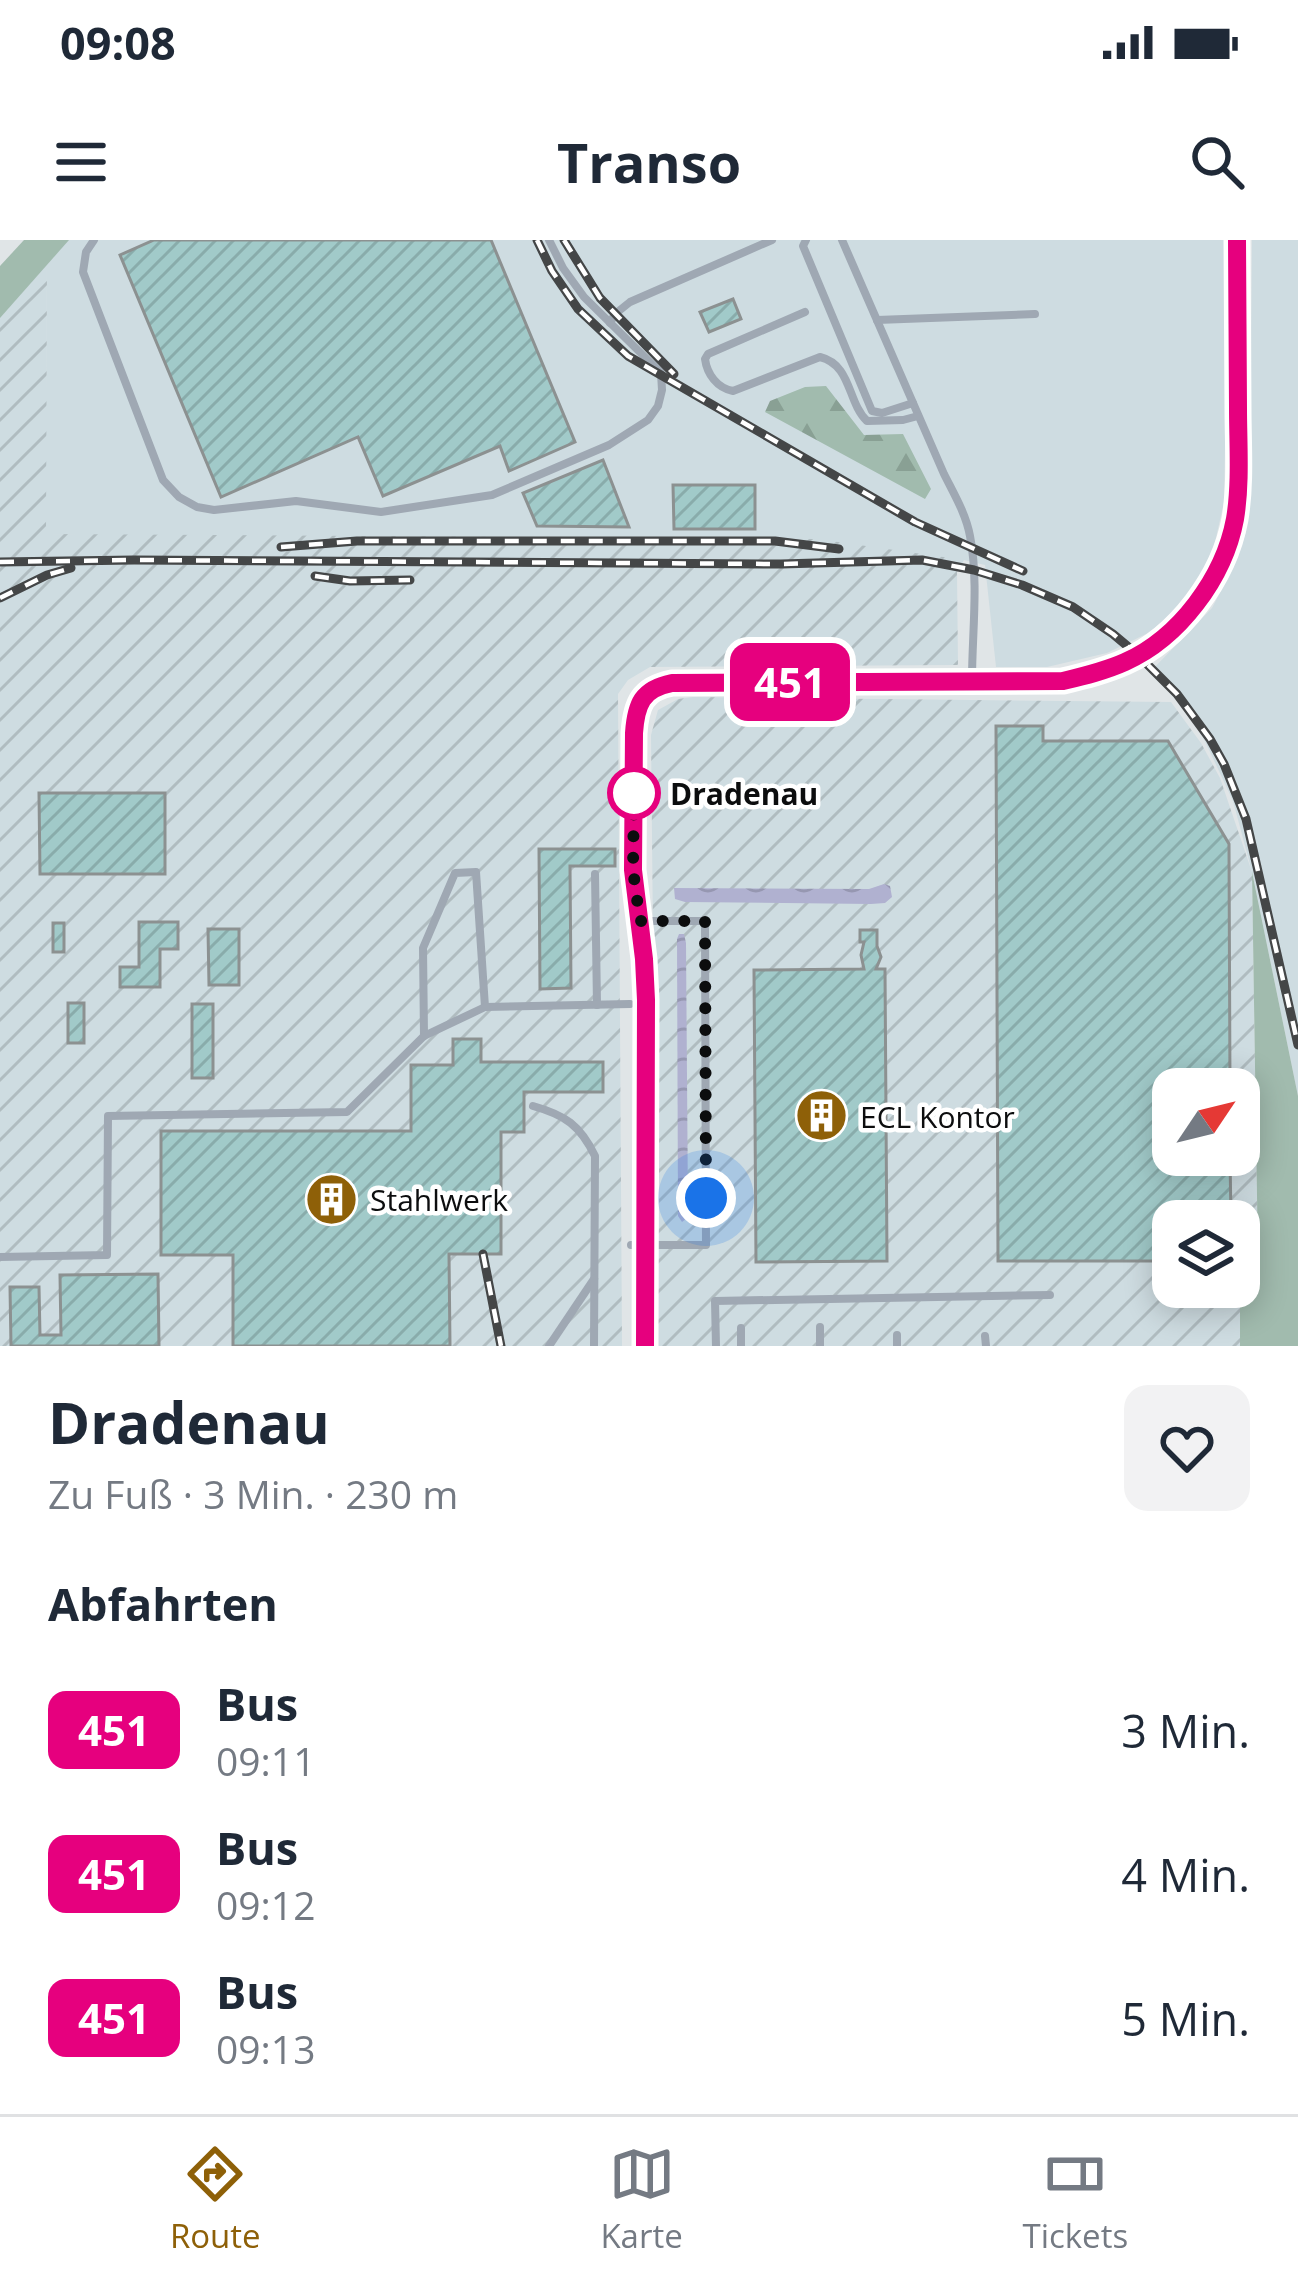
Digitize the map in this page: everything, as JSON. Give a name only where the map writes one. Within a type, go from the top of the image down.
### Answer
[{"type":"street","points":[[645,1346],[639,1245],[646,1000],[633,870],[637,706],[645,694],[672,683],[834,674],[972,682],[1063,681],[1127,662],[1165,636],[1208,586],[1234,520],[1238,488],[1237,240]]},
{"type":"lane","points":[[94,240],[86,252],[83,272],[163,480],[179,497],[214,510],[296,501],[381,512],[491,495],[609,445],[648,420],[658,406],[662,378],[657,367],[584,297],[549,240]]},
{"type":"lane","points":[[610,323],[630,302],[772,240]]},
{"type":"lane","points":[[805,240],[803,246],[872,411],[913,403]]},
{"type":"lane","points":[[842,240],[970,535],[972,682]]},
{"type":"lane","points":[[805,312],[708,354],[708,373],[733,391],[828,358],[841,370],[867,421],[918,416]]},
{"type":"lane","points":[[877,320],[1035,314]]},
{"type":"lane","points":[[424,1036],[423,948],[455,873],[476,872],[485,1007]]},
{"type":"lane","points":[[595,874],[597,1005]]},
{"type":"lane","points":[[636,921],[705,921],[706,1245],[639,1245]]},
{"type":"lane","points":[[0,1257],[107,1256],[108,1116],[347,1112],[424,1036],[485,1007],[630,1004]]},
{"type":"lane","points":[[533,1106],[571,1122],[585,1135],[595,1156],[594,1346]]},
{"type":"lane","points":[[548,1346],[595,1278]]},
{"type":"lane","points":[[716,1346],[716,1301],[1050,1294]]},
{"type":"lane","points":[[820,1327],[820,1346]]},
{"type":"lane","points":[[741,1328],[741,1346]]},
{"type":"shaded area","points":[[66,240],[1226,240],[1224,502],[1213,551],[1197,586],[1176,612],[1148,633],[1107,653],[1047,667],[996,667],[985,565],[964,560],[45,534],[47,262]]},
{"type":"shaded area","points":[[1252,240],[1298,240],[1298,1096],[1233,801],[1203,737],[1151,671],[1212,608],[1245,535],[1250,504]]},
{"type":"shaded area","points":[[47,262],[46,534],[817,539],[964,560],[957,572],[958,665],[650,667],[628,680],[618,694],[622,1346],[0,1346],[0,315]]},
{"type":"shaded area","points":[[693,697],[1171,702],[1220,778],[1252,872],[1255,1068],[1152,1068],[1152,1176],[1257,1176],[1257,1200],[1152,1200],[1152,1308],[1248,1308],[1240,1346],[657,1346],[651,735],[658,710]]},
{"type":"green space","points":[[24,240],[69,240],[0,318],[0,266]]},
{"type":"green space","points":[[826,386],[864,435],[903,434],[931,489],[925,499],[765,412],[770,401],[805,387]]},
{"type":"green space","points":[[1252,872],[1298,1096],[1298,1346],[1240,1346],[1240,1308],[1260,1308],[1260,1068],[1255,1068]]},
{"type":"water","points":[[890,886],[892,897],[871,904],[685,902],[675,899],[674,888],[869,889]]},
{"type":"water","points":[[679,934],[684,934],[686,943],[688,1210],[682,1222],[678,1216]]},
{"type":"building","points":[[154,240],[491,240],[575,442],[509,471],[500,446],[383,496],[358,437],[221,497],[120,255]]},
{"type":"building","points":[[733,299],[741,319],[709,332],[700,312]]},
{"type":"building","points":[[603,460],[629,527],[537,526],[523,493]]},
{"type":"building","points":[[673,485],[755,485],[755,529],[674,529]]},
{"type":"building","points":[[996,726],[1043,726],[1043,741],[1168,741],[1229,844],[1230,1068],[1152,1068],[1152,1176],[1230,1176],[1231,1200],[1152,1200],[1152,1261],[998,1261]]},
{"type":"building","points":[[39,793],[165,793],[165,874],[40,874]]},
{"type":"building","points":[[539,849],[615,849],[615,866],[570,866],[571,988],[540,989]]},
{"type":"building","points":[[139,922],[178,922],[178,949],[160,949],[160,987],[120,987],[120,967],[139,967]]},
{"type":"building","points":[[53,923],[64,923],[64,952],[53,952]]},
{"type":"building","points":[[208,929],[239,929],[239,985],[209,985]]},
{"type":"building","name":"ECL Kontor","points":[[860,930],[877,930],[881,957],[876,969],[885,969],[887,1261],[756,1262],[754,970],[864,969]]},
{"type":"building","points":[[68,1003],[84,1003],[84,1043],[68,1043]]},
{"type":"building","points":[[192,1004],[213,1004],[213,1078],[192,1078]]},
{"type":"building","name":"Stahlwerk","points":[[453,1039],[481,1039],[481,1062],[603,1062],[603,1092],[524,1092],[524,1132],[501,1132],[501,1254],[449,1254],[450,1346],[233,1346],[233,1255],[161,1255],[161,1131],[411,1131],[411,1065],[453,1065]]},
{"type":"building","points":[[158,1274],[159,1346],[11,1346],[10,1287],[39,1287],[40,1335],[61,1335],[60,1275]]},
{"type":"railway","points":[[537,240],[578,309],[628,356],[915,522],[1023,571]]},
{"type":"railway","points":[[564,240],[600,298],[674,374]]},
{"type":"railway","points":[[281,547],[357,541],[775,541],[839,549]]},
{"type":"railway","points":[[0,562],[781,564],[922,560],[1022,585],[1073,607],[1113,634],[1177,694],[1210,739],[1246,819],[1298,1045]]},
{"type":"railway","points":[[0,598],[71,568]]},
{"type":"railway","points":[[315,576],[410,580]]},
{"type":"railway","points":[[483,1254],[501,1346]]},
{"type":"bus line","name":"451","points":[[645,1346],[646,1000],[633,870],[634,733],[641,698],[672,683],[1063,681],[1127,662],[1165,636],[1208,586],[1234,520],[1238,488],[1237,240]]},
{"type":"place","name":"Dradenau","points":[[634,793]]},
{"type":"place","name":"ECL Kontor","points":[[821,1116]]},
{"type":"place","name":"Stahlwerk","points":[[331,1199]]},
{"type":"route","points":[[634,793],[633,870],[640,921],[705,921],[706,1198]]}]
